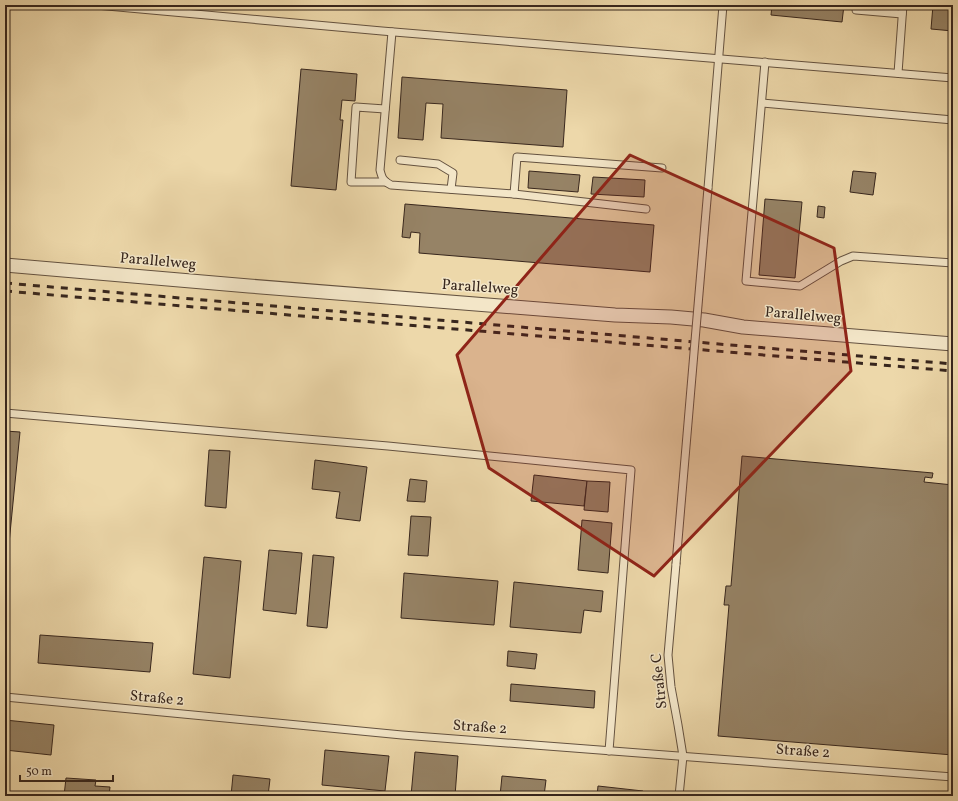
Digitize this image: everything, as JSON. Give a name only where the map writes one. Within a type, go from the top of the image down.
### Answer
[{"type":"street","name":"Parallelweg","points":[[5,265],[615,315],[671,317],[704,320],[743,327],[953,344]]},
{"type":"lane","points":[[96,5],[392,32],[953,78]]},
{"type":"lane","name":"Straße C","points":[[680,796],[683,756],[671,687],[668,655],[723,5]]},
{"type":"lane","points":[[898,73],[903,5]]},
{"type":"lane","points":[[856,10],[902,14]]},
{"type":"lane","points":[[392,32],[380,170],[382,178],[386,182],[391,185],[514,194],[646,209]]},
{"type":"lane","points":[[765,62],[746,281],[800,286],[841,261],[853,256],[953,263]]},
{"type":"lane","points":[[762,103],[953,120]]},
{"type":"lane","points":[[385,109],[356,107],[351,182],[386,182]]},
{"type":"lane","points":[[514,194],[517,157],[662,168]]},
{"type":"lane","points":[[400,160],[438,164],[453,173],[451,189]]},
{"type":"lane","points":[[5,413],[388,446],[631,470],[609,751]]},
{"type":"lane","name":"Straße 2","points":[[5,698],[386,733],[953,777]]},
{"type":"highlighted area","points":[[630,155],[834,248],[851,371],[654,576],[489,468],[457,355]]},
{"type":"building","points":[[650,5],[670,5],[670,7]]},
{"type":"building","points":[[772,5],[844,5],[842,22],[771,15]]},
{"type":"building","points":[[933,5],[953,5],[953,31],[931,29]]},
{"type":"building","points":[[301,69],[357,74],[355,101],[342,100],[340,120],[343,120],[336,190],[291,186]]},
{"type":"building","points":[[402,77],[567,90],[563,147],[441,138],[443,104],[426,103],[423,140],[398,138]]},
{"type":"building","points":[[529,171],[580,175],[578,192],[528,188]]},
{"type":"building","points":[[853,171],[876,173],[873,195],[850,192]]},
{"type":"building","points":[[593,177],[645,180],[644,197],[591,194]]},
{"type":"building","points":[[765,199],[802,202],[795,278],[759,275]]},
{"type":"building","points":[[405,204],[654,225],[650,272],[419,253],[420,233],[411,232],[410,238],[402,237]]},
{"type":"building","points":[[818,206],[825,207],[824,218],[817,217]]},
{"type":"building","points":[[5,431],[20,432],[5,584]]},
{"type":"building","points":[[209,450],[230,451],[226,508],[205,506]]},
{"type":"building","points":[[742,456],[933,473],[932,478],[925,477],[924,482],[953,485],[953,755],[718,736],[729,605],[724,605],[726,586],[731,586]]},
{"type":"building","points":[[315,460],[367,467],[360,521],[336,518],[340,492],[312,489]]},
{"type":"building","points":[[534,475],[587,481],[584,506],[531,501]]},
{"type":"building","points":[[410,479],[427,481],[425,502],[407,501]]},
{"type":"building","points":[[587,481],[610,482],[608,512],[584,510]]},
{"type":"building","points":[[411,516],[431,517],[428,556],[408,555]]},
{"type":"building","points":[[582,520],[612,523],[608,573],[578,570]]},
{"type":"building","points":[[269,550],[302,553],[296,614],[263,610]]},
{"type":"building","points":[[313,555],[334,557],[327,628],[307,626]]},
{"type":"building","points":[[204,557],[241,561],[230,678],[193,674]]},
{"type":"building","points":[[404,573],[498,581],[494,625],[401,618]]},
{"type":"building","points":[[514,582],[603,591],[601,612],[584,610],[581,633],[510,627]]},
{"type":"building","points":[[40,635],[153,643],[150,672],[38,663]]},
{"type":"building","points":[[508,651],[537,654],[535,669],[507,666]]},
{"type":"building","points":[[511,684],[595,691],[594,708],[510,701]]},
{"type":"building","points":[[5,720],[54,725],[51,755],[5,750]]},
{"type":"building","points":[[325,750],[389,756],[385,791],[322,785]]},
{"type":"building","points":[[415,752],[458,756],[455,796],[411,796]]},
{"type":"building","points":[[233,775],[270,779],[268,796],[231,796]]},
{"type":"building","points":[[502,776],[546,780],[544,796],[500,796]]},
{"type":"building","points":[[66,778],[96,780],[95,786],[110,787],[109,796],[64,796]]},
{"type":"building","points":[[598,786],[643,791],[643,796],[597,796]]},
{"type":"building","points":[[732,792],[780,796],[729,796]]},
{"type":"building","points":[[143,794],[159,796],[142,796]]},
{"type":"railway","points":[[5,283],[953,364]]},
{"type":"railway","points":[[5,291],[953,371]]}]
